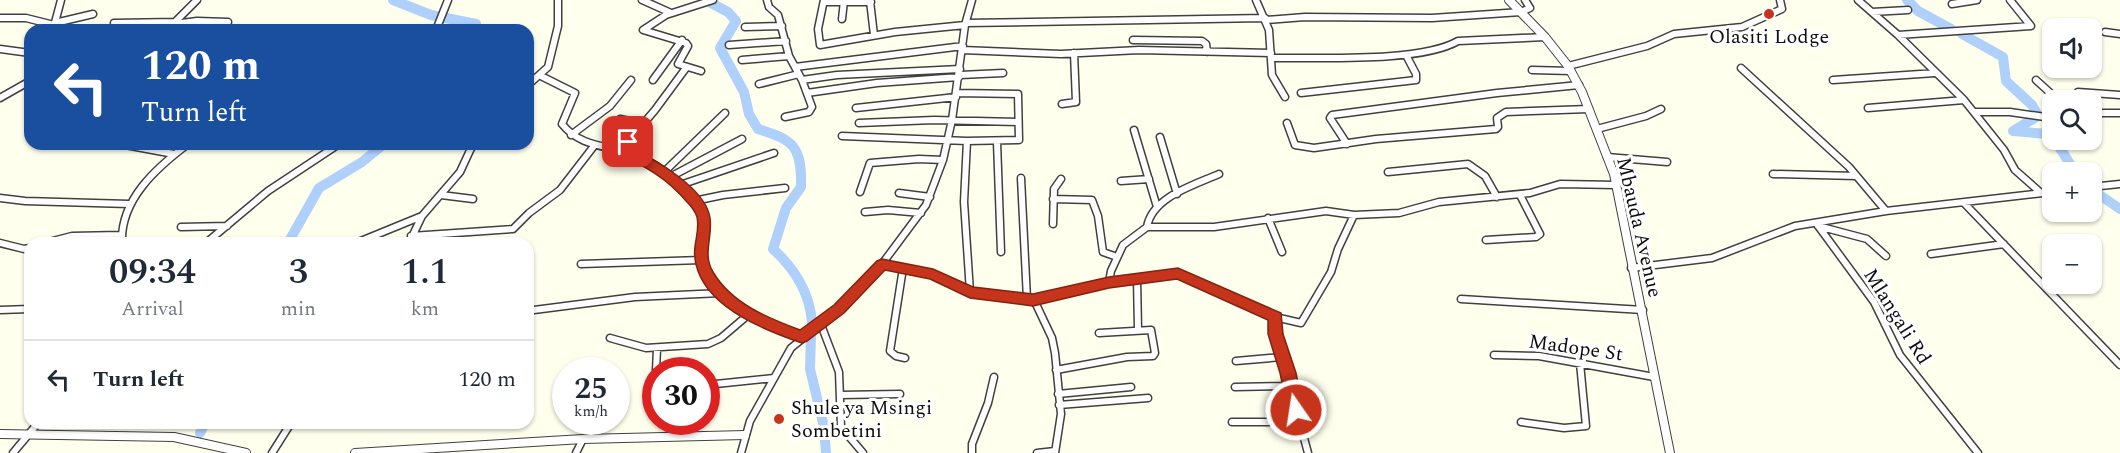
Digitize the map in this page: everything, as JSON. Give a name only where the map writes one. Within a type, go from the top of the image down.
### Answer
[{"type":"street","points":[[55,24],[61,0]]},
{"type":"street","points":[[175,23],[197,0]]},
{"type":"street","points":[[439,24],[448,0]]},
{"type":"street","points":[[534,81],[548,67],[558,26],[558,0]]},
{"type":"street","points":[[642,0],[672,13]]},
{"type":"street","points":[[701,71],[686,68],[678,62],[688,46],[682,40],[647,33],[643,30],[672,13],[713,0]]},
{"type":"street","points":[[767,0],[769,7],[778,14],[789,56],[801,77],[812,109],[784,117]]},
{"type":"street","points":[[741,453],[750,421],[784,357],[802,337],[850,298],[882,264],[921,213],[930,197],[948,141],[966,24],[972,0]]},
{"type":"street","points":[[1256,0],[1266,19],[1271,56],[1271,78],[1285,97]]},
{"type":"street","name":"Mbauda Avenue","points":[[1509,0],[1545,37],[1579,85],[1607,157],[1616,185],[1631,268],[1643,310],[1670,453]]},
{"type":"street","points":[[874,35],[870,1],[824,1],[818,29],[819,44],[966,24],[1305,17],[1432,18],[1521,12],[1530,8],[1525,0]]},
{"type":"street","points":[[1532,70],[1569,69],[1647,46],[1674,34],[1742,27],[1782,9],[1780,0]]},
{"type":"street","points":[[1858,0],[1898,35],[1975,111],[2004,150],[2015,170],[2042,194]]},
{"type":"street","points":[[1952,4],[1977,0]]},
{"type":"street","points":[[1898,35],[2031,26],[2010,0]]},
{"type":"street","points":[[842,19],[844,1]]},
{"type":"street","points":[[1872,12],[1908,10]]},
{"type":"street","points":[[60,24],[93,14]]},
{"type":"street","points":[[0,18],[26,18],[47,24]]},
{"type":"street","points":[[114,23],[228,22]]},
{"type":"street","points":[[745,27],[782,26]]},
{"type":"street","points":[[2105,32],[2120,34]]},
{"type":"street","points":[[795,67],[962,48],[1074,53],[1139,50],[1271,56],[1406,55],[1446,48],[1458,41],[1545,37]]},
{"type":"street","points":[[653,80],[682,40]]},
{"type":"street","points":[[1133,40],[1202,41],[1206,44],[1207,52]]},
{"type":"street","points":[[729,45],[786,41]]},
{"type":"street","points":[[0,49],[24,52]]},
{"type":"street","points":[[1062,104],[1076,102],[1074,53]]},
{"type":"street","points":[[1301,93],[1416,80],[1416,74],[1406,55]]},
{"type":"street","points":[[742,60],[789,56]]},
{"type":"street","points":[[620,151],[644,124],[686,68]]},
{"type":"street","points":[[1741,68],[1856,176],[1886,212]]},
{"type":"street","points":[[759,84],[801,77],[837,75],[1003,73]]},
{"type":"street","points":[[1833,80],[1935,73]]},
{"type":"street","points":[[807,93],[960,74]]},
{"type":"street","points":[[541,76],[575,93],[562,119],[562,124],[571,135],[583,143],[620,151],[643,159],[680,185],[694,201],[704,217],[701,260],[705,272],[721,293],[748,315],[802,337]]},
{"type":"street","points":[[2036,80],[2047,90]]},
{"type":"street","points":[[571,135],[610,106],[631,81]]},
{"type":"street","points":[[0,98],[24,85]]},
{"type":"street","points":[[1347,144],[1330,118],[1332,115],[1497,93],[1579,85]]},
{"type":"street","points":[[842,136],[948,141],[1019,140],[1018,94],[956,95],[856,108]]},
{"type":"street","points":[[2102,94],[2120,95]]},
{"type":"street","points":[[1868,108],[1964,100]]},
{"type":"street","points":[[1287,123],[1295,145],[1299,148],[1496,129],[1498,127],[1497,118],[1506,112],[1589,109]]},
{"type":"street","points":[[1597,129],[1612,122],[1642,117],[1661,109]]},
{"type":"street","points":[[1975,111],[2010,112],[2042,117]]},
{"type":"street","points":[[667,175],[725,113]]},
{"type":"street","points":[[2102,113],[2120,113]]},
{"type":"street","points":[[620,119],[644,124]]},
{"type":"street","points":[[859,123],[952,120],[1018,122]]},
{"type":"street","points":[[1134,130],[1157,207]]},
{"type":"street","points":[[1160,137],[1177,194]]},
{"type":"street","points":[[667,175],[742,140]]},
{"type":"street","points":[[967,141],[964,202],[970,292]]},
{"type":"street","points":[[997,142],[1001,252]]},
{"type":"street","points":[[438,237],[513,229],[529,213],[560,190],[594,146]]},
{"type":"street","points":[[152,150],[174,154]]},
{"type":"street","points":[[68,237],[120,235],[129,204],[180,150]]},
{"type":"street","points":[[213,237],[268,190],[330,150]]},
{"type":"street","points":[[412,237],[422,216],[460,172],[470,150]]},
{"type":"street","points":[[680,185],[774,153]]},
{"type":"street","points":[[1607,157],[1667,162]]},
{"type":"street","points":[[860,192],[870,163],[919,159],[943,160]]},
{"type":"street","points":[[1388,172],[1468,164],[1485,176],[1497,196]]},
{"type":"street","points":[[1147,227],[1149,214],[1157,207],[1177,194],[1219,174]]},
{"type":"street","points":[[1773,174],[1856,176]]},
{"type":"street","points":[[1021,178],[1030,299],[1054,345],[1061,420],[1055,452],[1037,453]]},
{"type":"street","points":[[1053,224],[1054,187],[1061,179]]},
{"type":"street","points":[[1121,181],[1149,179]]},
{"type":"street","points":[[1109,282],[1123,245],[1147,227],[1206,228],[1326,211],[1354,215],[1399,213],[1428,204],[1520,195],[1560,184],[1616,185]]},
{"type":"street","points":[[2102,186],[2120,184]]},
{"type":"street","points":[[694,201],[732,193],[785,188]]},
{"type":"street","points":[[899,194],[930,197]]},
{"type":"street","points":[[1631,268],[1712,258],[1778,231],[1886,212],[2042,194]]},
{"type":"street","points":[[441,195],[473,199]]},
{"type":"street","points":[[1486,240],[1536,237],[1540,234],[1520,195]]},
{"type":"street","points":[[0,198],[25,201],[129,204]]},
{"type":"street","points":[[1053,199],[1092,200],[1098,216],[1103,252],[1117,257]]},
{"type":"street","points":[[1964,203],[2120,365]]},
{"type":"street","points":[[865,212],[888,210],[921,213]]},
{"type":"street","points":[[882,264],[933,274],[970,292],[1030,299],[1109,282],[1183,274],[1275,317],[1298,324],[1304,321],[1331,272],[1338,249],[1354,215]]},
{"type":"street","points":[[371,237],[422,216]]},
{"type":"street","points":[[1268,218],[1282,252]]},
{"type":"street","points":[[1817,225],[1868,239],[1886,256]]},
{"type":"street","name":"Mlangali Rd","points":[[1817,225],[1874,302],[1900,355],[1978,453]]},
{"type":"street","points":[[181,227],[227,226]]},
{"type":"street","points":[[0,243],[24,249]]},
{"type":"street","points":[[1931,254],[2004,244]]},
{"type":"street","points":[[581,264],[701,260]]},
{"type":"street","points":[[903,268],[890,346],[892,354],[905,358]]},
{"type":"street","points":[[1137,278],[1138,330]]},
{"type":"street","points":[[534,310],[624,298],[721,293]]},
{"type":"street","points":[[1461,299],[1643,310]]},
{"type":"street","points":[[0,310],[24,309]]},
{"type":"street","points":[[610,338],[632,345],[657,349],[715,342],[748,315]]},
{"type":"street","points":[[1275,317],[1276,334],[1308,453]]},
{"type":"street","points":[[820,322],[837,362],[840,395],[838,412],[841,427],[863,453]]},
{"type":"street","points":[[1056,370],[1127,357],[1153,356],[1155,351],[1152,331],[1099,333]]},
{"type":"street","points":[[657,349],[657,357]]},
{"type":"street","name":"Madope St","points":[[1494,355],[1531,356],[1654,377]]},
{"type":"street","points":[[1236,361],[1282,357]]},
{"type":"street","points":[[1521,422],[1565,428],[1586,426],[1580,363]]},
{"type":"street","points":[[972,453],[972,444],[980,428],[994,377]]},
{"type":"street","points":[[720,384],[774,378]]},
{"type":"street","points":[[1234,387],[1289,386]]},
{"type":"street","points":[[1058,394],[1131,387]]},
{"type":"street","points":[[840,395],[900,394]]},
{"type":"street","points":[[1059,405],[1148,398]]},
{"type":"street","points":[[1232,422],[1300,422]]},
{"type":"street","points":[[13,453],[34,429]]},
{"type":"street","points":[[272,453],[287,429]]},
{"type":"street","points":[[0,434],[174,437],[246,453]]},
{"type":"street","points":[[355,453],[582,439],[745,435]]},
{"type":"street","points":[[576,453],[582,439]]},
{"type":"waterway","points":[[393,0],[431,15],[476,24]]},
{"type":"waterway","points":[[1907,0],[1918,11],[1951,29]]},
{"type":"waterway","points":[[711,3],[728,12],[736,21],[720,48],[744,92],[749,114],[758,129],[788,142],[793,147],[800,163],[801,187],[786,208],[773,249],[800,282],[811,312],[812,323]]},
{"type":"waterway","points":[[1962,34],[2003,57],[2006,81],[2032,105],[2038,116],[2013,131],[2042,134]]},
{"type":"waterway","points":[[291,237],[319,188],[362,162],[377,150]]},
{"type":"waterway","points":[[2061,150],[2069,162]]},
{"type":"waterway","points":[[2102,197],[2120,209]]},
{"type":"waterway","points":[[811,334],[810,369],[824,427],[826,453]]},
{"type":"waterway","points":[[200,433],[202,429]]},
{"type":"place","name":"Olasiti Lodge","points":[[1769,14]]},
{"type":"place","name":"Shule ya Msingi Sombetini","points":[[779,419]]},
{"type":"route","points":[[628,142],[620,151],[643,159],[664,172],[678,182],[700,208],[704,217],[704,229],[700,251],[705,272],[721,293],[755,319],[802,337],[839,309],[882,264],[933,274],[970,292],[1033,300],[1109,282],[1178,273],[1275,317],[1276,334],[1296,410]]}]
